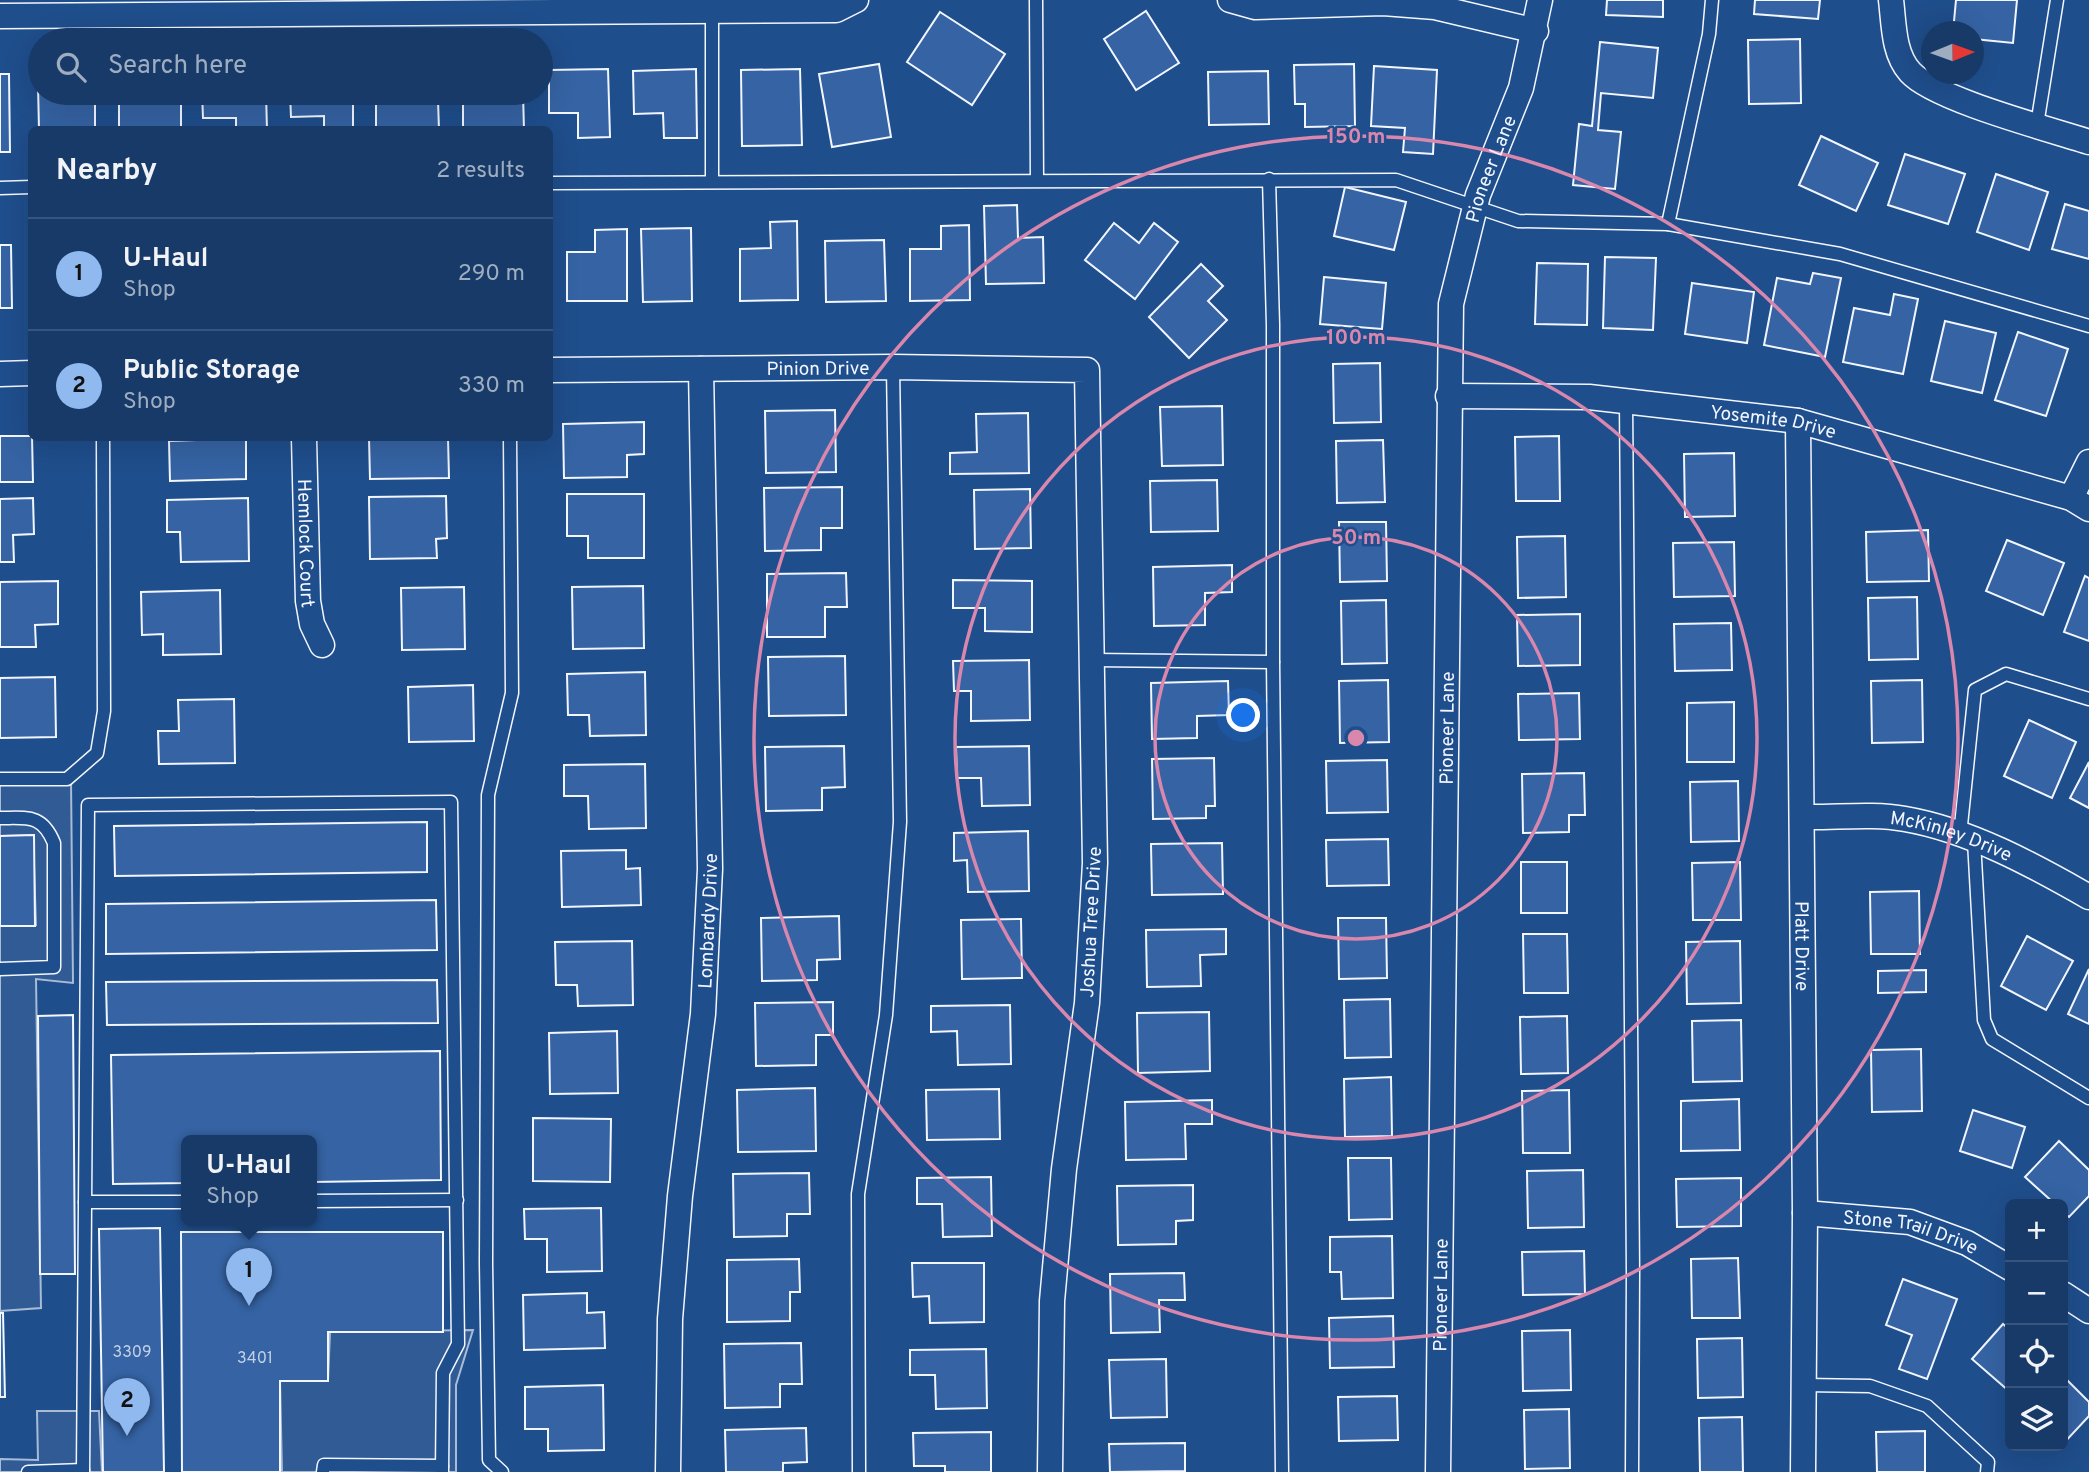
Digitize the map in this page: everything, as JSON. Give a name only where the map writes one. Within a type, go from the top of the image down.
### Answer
[{"type":"street","points":[[1230,0],[1255,7],[1383,2],[1435,7],[1536,31]]},
{"type":"street","name":"Pioneer Lane","points":[[1438,1472],[1451,303],[1475,208],[1521,88],[1536,31],[1540,0]]},
{"type":"street","points":[[1891,0],[1897,47],[1909,71],[1932,89],[2089,142]]},
{"type":"street","points":[[0,16],[525,6],[836,10],[853,3]]},
{"type":"street","name":"Pinion Drive","points":[[553,370],[893,367],[1087,370]]},
{"type":"street","name":"Lombardy Drive","points":[[668,1472],[670,1319],[680,1196],[703,1014],[710,869],[701,369]]},
{"type":"street","name":"Joshua Tree Drive","points":[[1050,1472],[1052,1301],[1064,1169],[1087,1003],[1095,863],[1087,370]]},
{"type":"street","points":[[0,374],[28,373]]},
{"type":"street","name":"Yosemite Drive","points":[[1448,396],[1589,397],[1798,421],[2080,503]]},
{"type":"street","name":"Platt Drive","points":[[1798,421],[1805,1213],[1803,1472]]},
{"type":"street","name":"Hemlock Court","points":[[304,441],[308,601],[312,624],[322,645]]},
{"type":"street","points":[[2080,503],[2089,462]]},
{"type":"street","name":"McKinley Drive","points":[[1802,817],[1903,818],[1967,838],[2050,875],[2089,897]]},
{"type":"street","name":"Stone Trail Drive","points":[[1805,1213],[1910,1222],[1967,1243],[2005,1265]]},
{"type":"street","points":[[2068,1297],[2089,1311]]},
{"type":"lane","points":[[1036,0],[1037,180]]},
{"type":"lane","points":[[1668,224],[1709,34],[1712,0]]},
{"type":"lane","points":[[2037,125],[2057,0]]},
{"type":"lane","points":[[705,7],[712,181]]},
{"type":"lane","points":[[1269,178],[1273,325],[1273,662],[1282,1472]]},
{"type":"lane","points":[[553,183],[1269,178],[1396,180],[1518,221],[1668,224],[1840,254],[2089,326]]},
{"type":"lane","points":[[0,188],[28,187]]},
{"type":"lane","points":[[859,1472],[858,1194],[886,1016],[900,821],[893,367]]},
{"type":"lane","points":[[1626,401],[1633,1272],[1632,1472]]},
{"type":"lane","points":[[0,779],[67,779],[97,753],[104,711],[103,441]]},
{"type":"lane","points":[[502,1472],[489,1460],[486,1263],[488,795],[512,693],[510,441]]},
{"type":"lane","points":[[1093,660],[1273,662]]},
{"type":"lane","points":[[2089,699],[2006,674],[1975,690],[1967,838],[1984,1020],[1992,1039],[2089,1098]]},
{"type":"lane","points":[[28,1472],[83,1471],[88,805],[451,802],[458,1344],[443,1374],[442,1469],[324,1465],[323,1472]]},
{"type":"lane","points":[[0,818],[36,820],[48,828],[54,843],[54,967],[0,969]]},
{"type":"lane","points":[[317,1201],[457,1200]]},
{"type":"lane","points":[[85,1202],[181,1202]]},
{"type":"lane","points":[[1804,1385],[1870,1386],[1927,1406],[1988,1462],[1987,1472]]},
{"type":"shaded area","points":[[71,779],[73,983],[36,979],[41,1308],[0,1311],[0,926],[36,925],[33,835],[0,836],[0,782]]},
{"type":"shaded area","points":[[473,1330],[456,1385],[456,1472],[282,1472],[280,1381],[328,1381],[330,1332]]},
{"type":"shaded area","points":[[37,1411],[99,1411],[102,1472],[0,1472],[0,1459],[38,1460]]},
{"type":"building","points":[[1607,0],[1663,0],[1663,17],[1606,15]]},
{"type":"building","points":[[1755,0],[1820,0],[1818,19],[1754,14]]},
{"type":"building","points":[[1956,0],[2017,0],[2013,43],[1984,40],[1984,21],[1954,21]]},
{"type":"building","points":[[1146,11],[1179,63],[1136,90],[1104,39]]},
{"type":"building","points":[[940,12],[1005,54],[972,105],[907,62]]},
{"type":"building","points":[[1800,39],[1801,103],[1749,104],[1748,40]]},
{"type":"building","points":[[1600,42],[1658,48],[1653,98],[1601,93],[1598,130],[1621,132],[1615,189],[1573,185],[1579,124],[1592,126]]},
{"type":"building","points":[[879,64],[891,137],[832,147],[819,74]]},
{"type":"building","points":[[1354,64],[1355,126],[1305,127],[1305,104],[1295,104],[1294,65]]},
{"type":"building","points":[[1374,66],[1437,70],[1433,154],[1403,152],[1405,128],[1371,126]]},
{"type":"building","points":[[608,69],[610,137],[578,138],[578,113],[549,113],[549,105],[553,105],[553,70]]},
{"type":"building","points":[[696,69],[697,138],[664,138],[663,113],[634,114],[633,71]]},
{"type":"building","points":[[800,69],[802,145],[742,146],[741,70]]},
{"type":"building","points":[[1268,71],[1269,124],[1209,125],[1208,72]]},
{"type":"building","points":[[0,74],[9,74],[10,152],[0,152]]},
{"type":"building","points":[[38,105],[95,105],[95,126],[39,126]]},
{"type":"building","points":[[119,105],[181,105],[181,126],[119,126]]},
{"type":"building","points":[[202,105],[266,105],[267,126],[236,126],[236,118],[203,118]]},
{"type":"building","points":[[290,105],[353,105],[353,126],[324,126],[324,116],[291,117]]},
{"type":"building","points":[[376,105],[438,105],[439,126],[376,126]]},
{"type":"building","points":[[463,105],[523,105],[524,126],[463,126]]},
{"type":"building","points":[[1821,136],[1878,163],[1856,211],[1799,185]]},
{"type":"building","points":[[1905,154],[1965,174],[1948,224],[1888,205]]},
{"type":"building","points":[[1996,174],[2048,192],[2029,250],[1977,232]]},
{"type":"building","points":[[1345,187],[1406,202],[1394,250],[1334,236]]},
{"type":"building","points":[[2065,204],[2089,211],[2089,259],[2052,249]]},
{"type":"building","points":[[1017,205],[1018,238],[1043,237],[1044,283],[986,284],[984,206]]},
{"type":"building","points":[[797,221],[798,300],[740,301],[740,249],[771,248],[770,222]]},
{"type":"building","points":[[1114,223],[1139,243],[1154,223],[1178,242],[1135,299],[1085,260]]},
{"type":"building","points":[[969,225],[970,300],[910,301],[910,249],[941,249],[941,226]]},
{"type":"building","points":[[691,228],[692,301],[643,302],[641,229]]},
{"type":"building","points":[[627,229],[627,301],[567,301],[567,252],[595,252],[595,230]]},
{"type":"building","points":[[884,240],[886,301],[826,302],[825,241]]},
{"type":"building","points":[[0,245],[11,245],[12,308],[0,308]]},
{"type":"building","points":[[1605,257],[1656,258],[1653,330],[1603,328]]},
{"type":"building","points":[[1537,263],[1588,264],[1587,325],[1535,324]]},
{"type":"building","points":[[1201,264],[1223,286],[1208,301],[1227,320],[1189,358],[1149,317]]},
{"type":"building","points":[[1813,273],[1841,278],[1825,357],[1764,345],[1777,278],[1810,284]]},
{"type":"building","points":[[1324,277],[1386,283],[1382,329],[1320,324]]},
{"type":"building","points":[[1692,283],[1754,292],[1747,343],[1685,334]]},
{"type":"building","points":[[1894,294],[1918,299],[1903,374],[1843,362],[1854,308],[1890,315]]},
{"type":"building","points":[[1945,321],[1996,333],[1982,393],[1931,381]]},
{"type":"building","points":[[2018,332],[2068,349],[2046,416],[1995,400]]},
{"type":"building","points":[[1380,363],[1381,422],[1334,423],[1333,364]]},
{"type":"building","points":[[1222,406],[1223,465],[1162,466],[1160,407]]},
{"type":"building","points":[[835,410],[836,472],[766,473],[765,411]]},
{"type":"building","points":[[1028,413],[1029,473],[950,474],[950,453],[977,452],[976,414]]},
{"type":"building","points":[[644,422],[644,454],[627,455],[627,477],[564,478],[563,424]]},
{"type":"building","points":[[0,436],[28,436],[28,441],[32,441],[33,482],[0,482]]},
{"type":"building","points":[[1559,436],[1560,501],[1516,501],[1515,437]]},
{"type":"building","points":[[1383,440],[1385,502],[1337,503],[1336,441]]},
{"type":"building","points":[[169,441],[246,441],[246,479],[170,481]]},
{"type":"building","points":[[369,441],[448,441],[449,478],[370,479]]},
{"type":"building","points":[[1734,453],[1735,516],[1685,517],[1684,454]]},
{"type":"building","points":[[1217,480],[1218,531],[1151,532],[1150,481]]},
{"type":"building","points":[[842,487],[842,528],[821,528],[821,550],[765,551],[764,488]]},
{"type":"building","points":[[1030,489],[1031,548],[975,549],[974,490]]},
{"type":"building","points":[[567,494],[644,494],[644,558],[588,558],[588,536],[567,536]]},
{"type":"building","points":[[446,496],[447,538],[436,539],[437,558],[370,559],[369,497]]},
{"type":"building","points":[[33,498],[34,534],[13,535],[14,562],[0,562],[0,499]]},
{"type":"building","points":[[248,498],[249,561],[181,562],[180,532],[167,532],[167,500]]},
{"type":"building","points":[[1339,522],[1386,522],[1387,581],[1340,582]]},
{"type":"building","points":[[1928,530],[1929,581],[1867,582],[1866,532]]},
{"type":"building","points":[[1565,536],[1566,597],[1518,598],[1517,537]]},
{"type":"building","points":[[2007,540],[2064,563],[2043,615],[1986,591]]},
{"type":"building","points":[[1734,542],[1735,596],[1674,597],[1673,543]]},
{"type":"building","points":[[1232,565],[1232,592],[1205,593],[1205,625],[1154,626],[1153,567]]},
{"type":"building","points":[[846,573],[847,607],[825,607],[825,637],[767,637],[767,574]]},
{"type":"building","points":[[2085,576],[2089,578],[2089,641],[2064,632]]},
{"type":"building","points":[[953,580],[1032,581],[1032,632],[985,631],[985,608],[953,608]]},
{"type":"building","points":[[58,581],[58,624],[35,625],[36,647],[0,647],[0,582]]},
{"type":"building","points":[[643,586],[644,648],[573,649],[572,587]]},
{"type":"building","points":[[464,587],[465,649],[402,650],[401,588]]},
{"type":"building","points":[[220,590],[221,654],[163,655],[163,634],[142,635],[141,592]]},
{"type":"building","points":[[1917,597],[1918,659],[1869,660],[1868,598]]},
{"type":"building","points":[[1386,600],[1387,663],[1342,664],[1341,601]]},
{"type":"building","points":[[1580,614],[1580,665],[1518,666],[1517,615]]},
{"type":"building","points":[[1731,623],[1732,670],[1675,671],[1674,624]]},
{"type":"building","points":[[845,656],[846,715],[769,716],[768,657]]},
{"type":"building","points":[[1029,660],[1030,720],[971,721],[971,691],[954,691],[953,661]]},
{"type":"building","points":[[645,672],[646,735],[590,736],[589,715],[568,715],[567,674]]},
{"type":"building","points":[[55,677],[56,737],[0,738],[0,678]]},
{"type":"building","points":[[1388,680],[1389,742],[1340,743],[1339,681]]},
{"type":"building","points":[[1922,680],[1923,742],[1872,743],[1871,681]]},
{"type":"building","points":[[1228,681],[1229,715],[1197,716],[1197,738],[1152,739],[1151,683]]},
{"type":"building","points":[[473,685],[474,741],[409,742],[408,687]]},
{"type":"building","points":[[1579,693],[1580,739],[1519,740],[1518,694]]},
{"type":"building","points":[[234,699],[235,763],[159,764],[158,731],[179,731],[178,700]]},
{"type":"building","points":[[1734,702],[1734,762],[1687,762],[1687,703]]},
{"type":"building","points":[[2029,720],[2076,742],[2052,798],[2004,776]]},
{"type":"building","points":[[844,746],[845,787],[822,788],[822,810],[766,811],[765,747]]},
{"type":"building","points":[[1029,746],[1030,805],[982,806],[981,778],[957,778],[956,747]]},
{"type":"building","points":[[1214,758],[1215,806],[1206,806],[1206,818],[1153,819],[1152,759]]},
{"type":"building","points":[[1387,760],[1388,812],[1327,813],[1326,761]]},
{"type":"building","points":[[2089,762],[2089,808],[2070,798]]},
{"type":"building","points":[[645,764],[646,828],[589,829],[588,796],[564,796],[564,765]]},
{"type":"building","points":[[1584,773],[1585,815],[1569,815],[1569,832],[1523,833],[1522,774]]},
{"type":"building","points":[[1738,781],[1739,841],[1691,842],[1690,782]]},
{"type":"building","points":[[427,822],[427,872],[115,876],[114,826]]},
{"type":"building","points":[[1028,831],[1029,891],[968,892],[967,860],[954,861],[954,833]]},
{"type":"building","points":[[34,835],[35,926],[0,926],[0,836]]},
{"type":"building","points":[[1388,839],[1389,885],[1327,886],[1326,840]]},
{"type":"building","points":[[1222,843],[1223,894],[1152,895],[1151,844]]},
{"type":"building","points":[[626,850],[626,869],[640,868],[641,905],[562,907],[561,851]]},
{"type":"building","points":[[1521,862],[1567,862],[1567,913],[1521,913]]},
{"type":"building","points":[[1740,862],[1741,920],[1693,920],[1692,863]]},
{"type":"building","points":[[1919,891],[1920,954],[1871,954],[1870,892]]},
{"type":"building","points":[[436,900],[437,950],[106,954],[106,904]]},
{"type":"building","points":[[839,916],[840,959],[817,960],[817,980],[762,981],[761,918]]},
{"type":"building","points":[[1338,918],[1386,918],[1387,978],[1339,979]]},
{"type":"building","points":[[1021,919],[1022,978],[962,979],[961,920]]},
{"type":"building","points":[[1226,929],[1226,954],[1200,955],[1201,986],[1147,987],[1146,930]]},
{"type":"building","points":[[1523,934],[1567,934],[1568,993],[1524,993]]},
{"type":"building","points":[[2027,936],[2073,961],[2046,1010],[2001,986]]},
{"type":"building","points":[[632,941],[633,1005],[578,1006],[577,985],[556,985],[555,942]]},
{"type":"building","points":[[1740,941],[1741,1003],[1687,1004],[1686,942]]},
{"type":"building","points":[[2089,969],[2089,1024],[2068,1014]]},
{"type":"building","points":[[1926,970],[1926,992],[1878,993],[1878,971]]},
{"type":"building","points":[[437,980],[438,1023],[107,1025],[106,982]]},
{"type":"building","points":[[1390,999],[1391,1057],[1345,1058],[1344,1000]]},
{"type":"building","points":[[833,1002],[833,1035],[816,1035],[816,1065],[756,1066],[755,1003]]},
{"type":"building","points":[[1010,1005],[1011,1064],[958,1065],[957,1031],[931,1032],[931,1006]]},
{"type":"building","points":[[1209,1012],[1210,1071],[1138,1073],[1137,1013]]},
{"type":"building","points":[[73,1015],[75,1274],[40,1274],[38,1016]]},
{"type":"building","points":[[1567,1016],[1568,1073],[1521,1074],[1520,1017]]},
{"type":"building","points":[[1741,1020],[1742,1081],[1693,1082],[1692,1021]]},
{"type":"building","points":[[617,1031],[618,1093],[550,1094],[549,1033]]},
{"type":"building","points":[[1921,1049],[1922,1111],[1872,1112],[1871,1050]]},
{"type":"building","points":[[440,1051],[441,1180],[317,1182],[317,1135],[181,1135],[181,1183],[113,1184],[111,1055]]},
{"type":"building","points":[[1391,1077],[1392,1136],[1345,1137],[1344,1079]]},
{"type":"building","points":[[815,1088],[816,1151],[738,1152],[737,1090]]},
{"type":"building","points":[[999,1089],[1000,1139],[927,1140],[926,1090]]},
{"type":"building","points":[[1569,1090],[1570,1153],[1523,1153],[1522,1091]]},
{"type":"building","points":[[1739,1099],[1740,1150],[1681,1151],[1681,1101]]},
{"type":"building","points":[[1212,1100],[1212,1124],[1185,1124],[1186,1159],[1126,1160],[1125,1102]]},
{"type":"building","points":[[1973,1110],[2025,1127],[2012,1168],[1960,1151]]},
{"type":"building","points":[[533,1118],[611,1119],[610,1182],[533,1181]]},
{"type":"building","points":[[2059,1141],[2089,1170],[2089,1196],[2069,1217],[2068,1199],[2049,1199],[2025,1177]]},
{"type":"building","points":[[1348,1158],[1391,1158],[1392,1219],[1349,1220]]},
{"type":"building","points":[[1583,1170],[1584,1227],[1528,1228],[1527,1171]]},
{"type":"building","points":[[809,1173],[810,1214],[787,1214],[787,1236],[734,1237],[733,1174]]},
{"type":"building","points":[[991,1177],[992,1236],[943,1237],[942,1204],[917,1204],[917,1178]]},
{"type":"building","points":[[1741,1178],[1741,1226],[1677,1227],[1676,1179]]},
{"type":"building","points":[[1193,1185],[1193,1220],[1176,1221],[1176,1244],[1118,1245],[1117,1186]]},
{"type":"building","points":[[601,1208],[602,1271],[547,1272],[547,1239],[525,1239],[524,1209]]},
{"type":"building","points":[[160,1228],[164,1472],[103,1472],[99,1229]]},
{"type":"building","points":[[181,1232],[443,1232],[443,1332],[328,1332],[328,1381],[280,1381],[280,1472],[182,1472]]},
{"type":"building","points":[[1392,1236],[1393,1298],[1342,1299],[1341,1272],[1330,1272],[1330,1237]]},
{"type":"building","points":[[1584,1251],[1585,1294],[1523,1295],[1522,1252]]},
{"type":"building","points":[[1738,1258],[1740,1318],[1692,1318],[1691,1259]]},
{"type":"building","points":[[799,1259],[800,1292],[790,1292],[790,1321],[727,1322],[727,1260]]},
{"type":"building","points":[[912,1263],[984,1263],[984,1322],[930,1323],[929,1296],[913,1297]]},
{"type":"building","points":[[1184,1273],[1185,1300],[1159,1300],[1160,1332],[1111,1333],[1110,1274]]},
{"type":"building","points":[[1903,1279],[1957,1299],[1927,1379],[1899,1369],[1912,1335],[1886,1325]]},
{"type":"building","points":[[587,1293],[587,1313],[604,1312],[605,1348],[524,1350],[523,1295]]},
{"type":"building","points":[[0,1313],[3,1313],[5,1397],[0,1397]]},
{"type":"building","points":[[1393,1316],[1394,1367],[1330,1368],[1329,1318]]},
{"type":"building","points":[[2003,1324],[2005,1326],[2005,1388],[1972,1359]]},
{"type":"building","points":[[1570,1330],[1571,1390],[1523,1391],[1522,1331]]},
{"type":"building","points":[[1742,1338],[1743,1397],[1698,1398],[1697,1339]]},
{"type":"building","points":[[801,1343],[802,1384],[780,1384],[780,1407],[725,1408],[724,1344]]},
{"type":"building","points":[[986,1349],[987,1408],[936,1409],[935,1375],[910,1375],[910,1350]]},
{"type":"building","points":[[1166,1359],[1167,1417],[1111,1418],[1109,1360]]},
{"type":"building","points":[[2068,1381],[2089,1402],[2089,1416],[2068,1439]]},
{"type":"building","points":[[603,1385],[604,1450],[548,1451],[548,1429],[525,1429],[525,1387]]},
{"type":"building","points":[[1397,1396],[1398,1440],[1339,1441],[1338,1397]]},
{"type":"building","points":[[1569,1409],[1570,1468],[1525,1469],[1524,1410]]},
{"type":"building","points":[[1742,1417],[1743,1472],[1700,1472],[1699,1418]]},
{"type":"building","points":[[806,1428],[807,1462],[783,1463],[783,1472],[726,1472],[725,1430]]},
{"type":"building","points":[[1925,1431],[1925,1472],[1877,1472],[1876,1432]]},
{"type":"building","points":[[991,1432],[991,1472],[945,1472],[945,1466],[914,1466],[913,1433]]},
{"type":"building","points":[[1185,1443],[1185,1471],[1110,1472],[1109,1444]]},
{"type":"place","name":"U-Haul","points":[[249,1306]]},
{"type":"place","name":"Public Storage","points":[[127,1436]]}]
